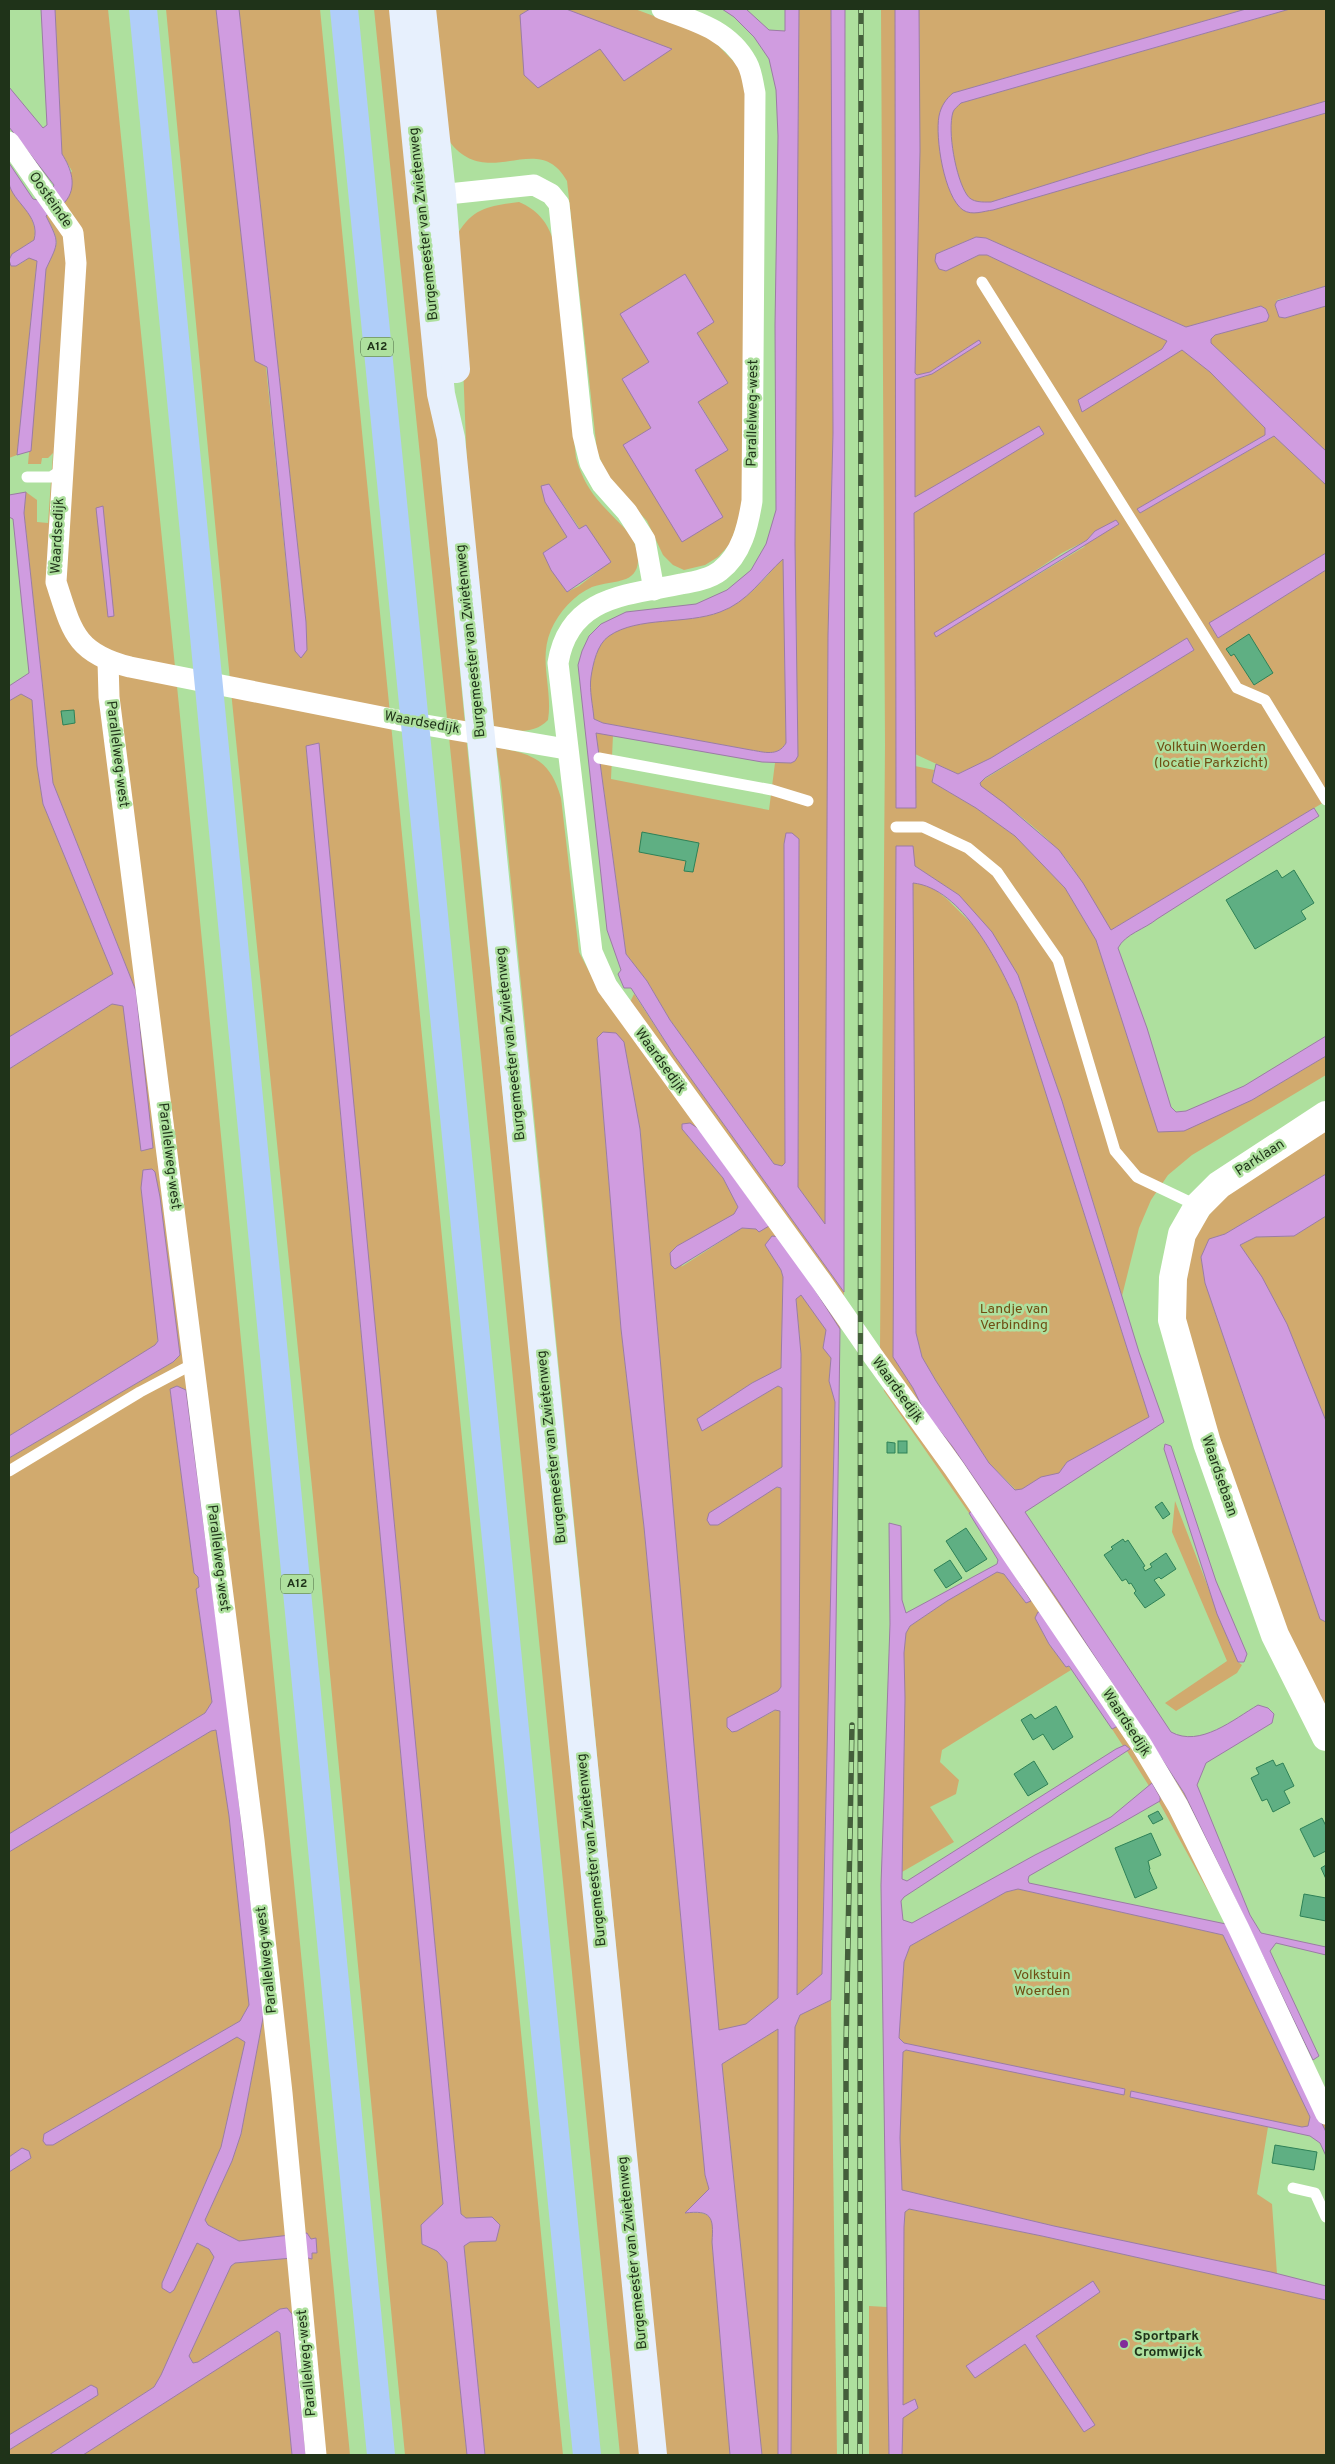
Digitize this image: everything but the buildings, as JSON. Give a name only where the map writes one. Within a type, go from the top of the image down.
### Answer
[{"type":"highway","name":"A12","points":[[143,9],[381,2455]]},
{"type":"highway","name":"A12","points":[[344,9],[587,2455]]},
{"type":"main road","name":"Burgemeester van Zwietenweg","points":[[402,9],[456,356],[457,391],[451,438],[653,2455]]},
{"type":"main road","name":"Burgemeester van Zwietenweg","points":[[422,9],[431,196]]},
{"type":"street","name":"Parallelweg-west","points":[[566,750],[558,663],[560,650],[569,630],[598,604],[615,596],[698,581],[720,572],[737,553],[748,527],[752,500],[755,93],[748,65],[733,43],[710,27],[662,9]]},
{"type":"street","name":"Oosteinde","points":[[9,142],[73,233]]},
{"type":"street","points":[[431,196],[534,185],[551,194],[559,204],[583,434],[590,463],[602,484],[627,512],[645,540],[654,590]]},
{"type":"street","name":"Waardsedijk","points":[[73,233],[76,263],[56,582],[72,630],[90,650],[108,662],[212,684],[566,750],[592,952],[607,986],[954,1468],[1141,1744],[1178,1806],[1326,2114]]},
{"type":"street","name":"Parallelweg-west","points":[[108,662],[109,696],[254,1840],[298,2260],[316,2455]]},
{"type":"street","name":"Parklaan","points":[[1198,1206],[1219,1184],[1326,1115]]},
{"type":"street","name":"Waardsebaan","points":[[1198,1206],[1182,1234],[1173,1278],[1172,1320],[1207,1444],[1275,1635],[1326,1737]]},
{"type":"lane","points":[[982,282],[1237,688],[1264,700],[1326,800]]},
{"type":"lane","points":[[27,477],[51,477],[62,470]]},
{"type":"lane","points":[[599,758],[772,790],[808,801]]},
{"type":"lane","points":[[896,827],[923,827],[968,848],[997,872],[1058,960],[1114,1151],[1137,1177],[1198,1206]]},
{"type":"lane","points":[[9,1471],[140,1392],[193,1364]]},
{"type":"lane","points":[[1293,2188],[1315,2193],[1326,2217]]},
{"type":"green space","points":[[55,9],[108,9],[179,706],[350,2455],[306,2455],[292,2314],[280,2309],[198,2362],[193,2363],[189,2356],[231,2266],[235,2263],[304,2257],[312,2259],[312,2253],[317,2253],[311,2239],[303,2235],[239,2241],[208,2225],[205,2220],[232,2161],[241,2134],[264,2013],[227,1700],[186,1390],[177,1386],[170,1389],[194,1573],[198,1577],[199,1587],[196,1590],[212,1702],[205,1713],[9,1834],[9,1458],[173,1362],[180,1355],[160,1197],[152,1169],[145,1170],[141,1188],[159,1335],[156,1345],[9,1436],[9,1069],[112,1004],[124,1006],[141,1151],[152,1148],[136,991],[53,783],[24,513],[26,492],[37,500],[37,522],[48,523],[53,453],[48,458],[42,458],[41,464],[28,464],[46,269],[56,247],[56,238],[46,216],[72,171],[62,154]]},
{"type":"green space","points":[[166,9],[216,9],[255,360],[266,367],[295,651],[301,658],[306,622],[239,9],[320,9],[563,2455],[485,2455],[464,2245],[470,2242],[496,2241],[492,2217],[466,2218],[461,2214],[318,744],[306,747],[443,2204],[421,2225],[422,2244],[437,2251],[447,2262],[467,2455],[405,2455],[313,1497],[232,701]]},
{"type":"green space","points":[[374,9],[396,9],[470,776],[643,2455],[620,2455],[453,776]]},
{"type":"green space","points":[[430,9],[530,9],[520,15],[595,21],[566,9],[635,9],[710,37],[738,66],[744,81],[747,117],[744,505],[730,544],[718,557],[705,565],[684,570],[673,565],[663,555],[647,521],[608,479],[597,451],[567,181],[555,166],[542,160],[527,159],[496,163],[480,162],[464,155],[449,141]],"holes":[[[714,322],[697,333],[728,383],[698,401],[728,450],[695,470],[652,428],[622,379]]]},
{"type":"green space","points":[[799,9],[831,9],[833,433],[828,635],[825,1225],[798,1187],[799,839],[787,833],[784,844],[785,1163],[782,1166],[774,1164],[670,1020],[647,981],[626,954],[596,732],[613,735],[611,779],[769,810],[775,763],[791,763],[798,756],[795,544]]},
{"type":"green space","points":[[881,9],[895,9],[896,808],[916,808],[915,766],[934,770],[932,782],[976,808],[1015,836],[1065,888],[1096,940],[1158,1132],[1252,1100],[1326,1056],[1326,1075],[1192,1155],[1168,1175],[1151,1200],[1139,1228],[1122,1296],[1062,1101],[1018,975],[959,895],[915,866],[896,846],[893,1356],[913,1388],[924,1411],[952,1446],[1057,1599],[1184,1794],[1326,2090],[1326,2132],[1226,1924],[1159,1802],[1155,1787],[1152,1784],[1149,1786],[1127,1751],[1129,1749],[1125,1745],[1123,1746],[1112,1729],[1118,1726],[1035,1618],[1049,1644],[1066,1667],[1068,1666],[1071,1670],[942,1750],[940,1762],[959,1780],[956,1794],[930,1807],[954,1842],[902,1872],[904,1653],[906,1633],[910,1626],[947,1601],[997,1572],[1004,1574],[1026,1603],[973,1510],[969,1513],[884,1391],[880,1348],[885,745]]},
{"type":"green space","name":"Volktuin Woerden (locatie Parkzicht)","points":[[919,9],[1246,9],[953,93],[938,129],[940,152],[951,192],[993,210],[1326,113],[1326,286],[1277,300],[1275,305],[1279,317],[1285,318],[1326,306],[1326,451],[1211,343],[1211,339],[1215,335],[1266,321],[1268,312],[1261,306],[1186,327],[986,238],[976,237],[936,254],[946,271],[979,255],[987,255],[1158,335],[1188,354],[1210,372],[1265,428],[1265,435],[1137,509],[1140,513],[1274,436],[1326,485],[1326,553],[1210,623],[1218,638],[1326,570],[1326,801],[1111,930],[1066,859],[1030,824],[980,786],[980,782],[1194,650],[1187,638],[991,758],[958,774],[915,754],[914,512],[1044,434],[914,497],[915,379],[927,376],[979,340],[930,372],[917,375],[915,373],[920,151]],"holes":[[[1095,531],[1084,547],[936,636],[1062,553],[1087,540]]]},
{"type":"green space","points":[[1290,9],[1326,9],[1326,101],[1148,153],[991,202],[975,201],[969,198],[963,188],[956,166],[951,130],[953,112],[961,103]]},
{"type":"green space","points":[[9,185],[28,211],[35,233],[34,240],[12,254],[9,260]]},
{"type":"green space","points":[[519,202],[536,212],[544,221],[553,239],[576,458],[580,471],[597,499],[629,533],[637,551],[638,564],[632,575],[626,579],[585,590],[573,599],[558,617],[547,641],[548,720],[536,728],[516,731],[494,728],[467,469],[458,233],[470,218],[484,209]],"holes":[[[549,484],[580,529],[586,525],[610,562],[579,586],[567,592],[543,553],[567,537]]]},
{"type":"green space","points":[[29,258],[37,260],[17,455],[9,458],[9,261],[11,266],[20,264]]},
{"type":"green space","points":[[783,558],[786,743],[783,747],[775,752],[761,752],[603,723],[594,719],[590,687],[592,672],[601,644],[609,636],[621,629],[634,625],[707,616],[730,608],[762,582]]},
{"type":"green space","points":[[21,694],[32,700],[37,766],[43,804],[113,974],[9,1037],[9,701]]},
{"type":"green space","points":[[496,747],[520,752],[538,760],[551,775],[557,785],[561,798],[579,952],[603,998],[630,1002],[634,994],[674,1055],[844,1292],[840,1329],[781,1238],[765,1245],[781,1270],[783,1277],[781,1369],[752,1383],[697,1419],[702,1430],[778,1386],[782,1388],[782,1467],[751,1486],[781,1488],[781,1687],[779,1691],[728,1718],[737,1731],[776,1710],[780,1711],[778,1998],[746,2024],[719,2031],[640,1129],[624,1042],[597,1038],[621,1329],[644,1527],[705,2175],[709,2189],[685,2213],[705,2214],[711,2220],[730,2455],[666,2455],[501,781]],"holes":[[[682,1129],[758,1206],[759,1232],[756,1229],[742,1228],[681,1267],[710,1228],[735,1214],[738,1207],[723,1178]]]},
{"type":"green space","name":"Landje van Verbinding","points":[[913,883],[929,885],[947,899],[979,931],[1000,966],[1017,1003],[1149,1417],[1067,1462],[1059,1473],[1041,1478],[1022,1489],[1016,1490],[989,1463],[922,1357],[916,1333]]},
{"type":"green space","points":[[1326,1128],[1326,1174],[1225,1234],[1209,1239],[1201,1257],[1205,1283],[1320,1619],[1326,1622],[1326,1715],[1277,1619],[1190,1347],[1181,1295],[1184,1268],[1197,1232],[1212,1211],[1237,1184]]},
{"type":"green space","points":[[1326,1216],[1326,1421],[1298,1353],[1277,1309],[1254,1266],[1240,1245],[1256,1237],[1294,1236]]},
{"type":"green space","points":[[801,1295],[827,1330],[823,1347],[831,1358],[829,1381],[835,1402],[822,1975],[796,1995],[801,1354],[796,1298]]},
{"type":"green space","points":[[1175,1501],[1229,1642],[1238,1662],[1242,1665],[1237,1673],[1176,1711],[1165,1703],[1227,1661],[1172,1532]]},
{"type":"green space","points":[[216,1730],[229,1816],[249,2005],[240,2021],[44,2134],[237,2037],[245,2042],[221,2147],[162,2283],[189,2256],[197,2243],[209,2249],[214,2257],[154,2387],[49,2455],[9,2455],[9,2450],[98,2395],[91,2385],[9,2435],[9,2172],[31,2158],[22,2148],[9,2157],[9,1852],[211,1731]]},
{"type":"green space","name":"Volkstuin Woerden","points":[[1018,1889],[1223,1935],[1310,2117],[1308,2127],[1132,2091],[1130,2097],[1268,2127],[1257,2194],[1272,2204],[1277,2274],[1054,2226],[902,2190],[900,2138],[903,2052],[906,2050],[1124,2094],[1124,2089],[903,2043],[899,2038],[904,1962],[910,1946],[1006,1892]]},
{"type":"green space","points":[[831,2000],[837,2455],[791,2455],[795,2027],[800,2015]]},
{"type":"green space","points":[[778,2029],[778,2455],[762,2455],[722,2064]]},
{"type":"green space","name":"Sportpark Cromwijck","points":[[909,2209],[1042,2236],[1326,2300],[1326,2455],[902,2455],[904,2227],[905,2212]]},
{"type":"green space","points":[[869,2306],[887,2307],[889,2455],[869,2455]]},
{"type":"green space","points":[[275,2331],[280,2333],[292,2455],[83,2455]]},
{"type":"shaded area","points":[[41,9],[55,9],[62,154],[70,171],[72,184],[69,196],[65,202],[46,216],[54,232],[56,242],[46,269],[31,451],[17,455],[37,261],[29,258],[16,266],[11,266],[9,260],[12,254],[34,240],[35,231],[30,216],[11,190],[9,163],[33,199],[38,200],[52,190],[54,185],[9,127],[9,87],[43,128],[47,125]]},
{"type":"shaded area","points":[[216,9],[239,9],[306,622],[307,650],[301,658],[295,651],[267,367],[255,361]]},
{"type":"shaded area","points":[[530,9],[566,9],[672,49],[624,81],[600,49],[538,88],[524,75],[520,15]]},
{"type":"shaded area","points":[[722,9],[746,9],[769,30],[785,31],[785,9],[799,9],[795,544],[798,756],[791,763],[762,762],[596,733],[626,954],[647,981],[670,1020],[774,1164],[782,1166],[785,1163],[784,844],[786,833],[792,833],[799,839],[798,1187],[825,1224],[828,635],[833,433],[831,9],[845,9],[844,1292],[674,1055],[631,988],[624,988],[618,974],[621,970],[607,930],[578,665],[589,636],[601,624],[626,612],[696,604],[727,590],[751,570],[766,544],[776,510],[775,325],[778,136],[776,90],[769,59],[754,37],[734,17]],"holes":[[[783,559],[786,743],[775,752],[766,752],[603,723],[594,719],[591,682],[593,666],[601,644],[609,636],[634,626],[707,616],[730,608],[747,596]]]},
{"type":"shaded area","points":[[895,9],[919,9],[920,151],[915,373],[917,375],[930,372],[979,340],[981,343],[932,374],[915,379],[915,497],[1039,426],[1044,434],[914,513],[916,808],[896,808]]},
{"type":"shaded area","points":[[1246,9],[1290,9],[961,103],[953,112],[951,131],[956,167],[963,188],[969,198],[975,201],[991,202],[1148,153],[1326,101],[1326,113],[993,210],[970,213],[963,210],[956,203],[942,166],[938,138],[940,112],[944,103],[953,93]]},
{"type":"shaded area","points":[[976,237],[986,238],[1186,327],[1261,306],[1266,309],[1269,316],[1267,321],[1215,335],[1211,339],[1211,343],[1326,451],[1326,485],[1274,436],[1140,513],[1137,509],[1265,435],[1265,428],[1210,372],[1182,350],[1082,412],[1078,400],[1162,349],[1167,341],[987,255],[979,255],[946,271],[939,269],[935,261],[936,254]]},
{"type":"shaded area","points":[[685,274],[714,322],[697,333],[728,383],[698,402],[728,450],[695,470],[723,517],[682,542],[623,445],[651,428],[622,379],[649,362],[620,314]]},
{"type":"shaded area","points":[[1326,286],[1326,306],[1285,318],[1279,317],[1275,305],[1277,301]]},
{"type":"shaded area","points":[[549,484],[579,529],[586,525],[611,562],[567,592],[551,570],[543,553],[567,537],[545,502],[541,486]]},
{"type":"shaded area","points":[[26,492],[24,513],[53,783],[136,991],[153,1148],[141,1151],[123,1006],[112,1004],[9,1069],[9,1037],[113,974],[43,804],[37,766],[32,700],[21,694],[9,701],[9,686],[29,673],[13,519],[9,517],[9,495]]},
{"type":"shaded area","points":[[103,506],[114,616],[108,617],[96,508]]},
{"type":"shaded area","points":[[1116,520],[1119,524],[936,637],[934,633],[1087,540],[1095,531]]},
{"type":"shaded area","points":[[1326,553],[1326,570],[1218,638],[1209,623]]},
{"type":"shaded area","points":[[1187,638],[1194,650],[985,778],[980,783],[981,786],[1059,850],[1083,883],[1111,930],[1314,808],[1319,816],[1152,923],[1130,935],[1118,948],[1147,1028],[1171,1107],[1176,1112],[1186,1111],[1244,1086],[1326,1036],[1326,1056],[1252,1100],[1184,1131],[1158,1132],[1096,940],[1065,888],[1015,836],[976,808],[932,782],[936,764],[958,774],[991,758]]},
{"type":"shaded area","points":[[319,743],[461,2214],[466,2218],[492,2217],[500,2225],[496,2241],[470,2242],[464,2246],[485,2455],[467,2455],[447,2262],[437,2251],[422,2244],[421,2225],[443,2204],[306,746]]},
{"type":"shaded area","points":[[896,846],[913,846],[915,866],[959,895],[992,932],[1018,975],[1062,1101],[1139,1352],[1164,1422],[1025,1512],[1171,1732],[1182,1736],[1205,1734],[1228,1724],[1258,1705],[1268,1708],[1274,1714],[1272,1723],[1206,1763],[1197,1785],[1250,1915],[1261,1933],[1326,1947],[1326,1955],[1276,1943],[1270,1951],[1319,2056],[1313,2060],[1184,1793],[1057,1599],[952,1446],[924,1411],[913,1388],[893,1357]],"holes":[[[913,883],[931,888],[947,898],[977,930],[1000,968],[1017,1003],[1149,1417],[1067,1462],[1059,1473],[1041,1477],[1022,1489],[1015,1490],[989,1463],[922,1357],[916,1333]]]},
{"type":"shaded area","points":[[603,1032],[616,1033],[624,1042],[640,1129],[719,2030],[746,2024],[778,1998],[780,1711],[775,1710],[732,1732],[727,1727],[727,1718],[778,1691],[781,1687],[781,1488],[777,1487],[718,1525],[710,1525],[707,1520],[709,1513],[782,1467],[782,1388],[778,1386],[702,1431],[697,1419],[752,1383],[781,1368],[783,1277],[781,1270],[765,1245],[772,1236],[781,1237],[840,1329],[831,2000],[800,2015],[795,2027],[791,2455],[778,2455],[778,2029],[722,2064],[762,2455],[730,2455],[712,2226],[709,2217],[705,2214],[685,2213],[709,2189],[705,2175],[644,1527],[621,1329],[597,1038]],"holes":[[[801,1295],[826,1330],[823,1348],[831,1358],[829,1381],[835,1402],[822,1974],[797,1995],[801,1354],[796,1299]]]},
{"type":"shaded area","points":[[690,1123],[699,1129],[769,1226],[759,1232],[756,1229],[742,1228],[675,1269],[671,1265],[670,1253],[677,1246],[734,1214],[738,1207],[723,1178],[682,1129],[682,1124]]},
{"type":"shaded area","points":[[152,1169],[155,1172],[160,1197],[180,1355],[173,1362],[9,1458],[9,1436],[155,1345],[158,1341],[141,1188],[143,1170]]},
{"type":"shaded area","points":[[1326,1174],[1326,1216],[1294,1236],[1256,1237],[1240,1245],[1262,1277],[1287,1324],[1326,1421],[1326,1622],[1320,1619],[1205,1283],[1201,1257],[1209,1239],[1225,1234]]},
{"type":"shaded area","points":[[177,1386],[186,1390],[227,1700],[264,2013],[241,2134],[232,2161],[205,2220],[208,2225],[239,2241],[307,2233],[311,2239],[316,2238],[317,2253],[312,2253],[312,2259],[304,2257],[235,2263],[231,2266],[189,2356],[193,2363],[198,2362],[280,2309],[287,2308],[292,2314],[306,2455],[292,2455],[280,2333],[277,2331],[83,2455],[49,2455],[154,2387],[161,2375],[214,2257],[209,2249],[197,2243],[174,2290],[170,2293],[162,2288],[162,2283],[221,2147],[245,2042],[237,2037],[53,2145],[46,2145],[43,2141],[44,2134],[240,2021],[249,2005],[229,1816],[216,1730],[211,1731],[9,1852],[9,1834],[205,1713],[212,1702],[196,1589],[199,1587],[198,1577],[194,1573],[170,1389]]},
{"type":"shaded area","points":[[1165,1444],[1171,1446],[1216,1581],[1247,1654],[1244,1662],[1238,1662],[1217,1614],[1164,1449]]},
{"type":"shaded area","points":[[974,1510],[1031,1601],[1026,1603],[1004,1574],[997,1572],[947,1601],[910,1626],[906,1633],[904,1653],[902,1879],[907,1881],[1116,1749],[1125,1745],[1130,1749],[904,1897],[901,1901],[903,1920],[912,1923],[1035,1855],[1111,1817],[1152,1783],[1160,1797],[1160,1801],[1029,1876],[1029,1883],[1226,1924],[1326,2132],[1326,2156],[1320,2143],[1310,2136],[1130,2097],[1131,2091],[1302,2127],[1308,2126],[1310,2117],[1223,1935],[1018,1889],[1006,1892],[910,1946],[904,1962],[899,2038],[904,2043],[1125,2089],[1124,2095],[906,2050],[903,2052],[900,2138],[902,2190],[1054,2226],[1271,2272],[1326,2286],[1326,2300],[1042,2236],[909,2209],[905,2212],[904,2227],[903,2405],[915,2399],[918,2408],[903,2418],[902,2455],[889,2455],[881,1885],[890,1624],[889,1523],[901,1526],[902,1600],[906,1613],[997,1564],[998,1560],[969,1513]]},
{"type":"shaded area","points":[[1038,1612],[1042,1612],[1118,1726],[1112,1729],[1069,1666],[1066,1667],[1049,1644],[1035,1618]]},
{"type":"shaded area","points":[[22,2148],[29,2151],[31,2158],[9,2172],[9,2157]]},
{"type":"shaded area","points":[[1093,2281],[1100,2292],[1036,2336],[1095,2425],[1084,2432],[1025,2344],[975,2378],[966,2366]]},
{"type":"shaded area","points":[[91,2385],[97,2388],[98,2395],[9,2450],[9,2435]]},
{"type":"railway","points":[[860,2455],[861,9]]},
{"type":"railway","points":[[846,2455],[846,2048],[852,1725]]},
{"type":"place","name":"Sportpark Cromwijck","points":[[1124,2344]]}]
